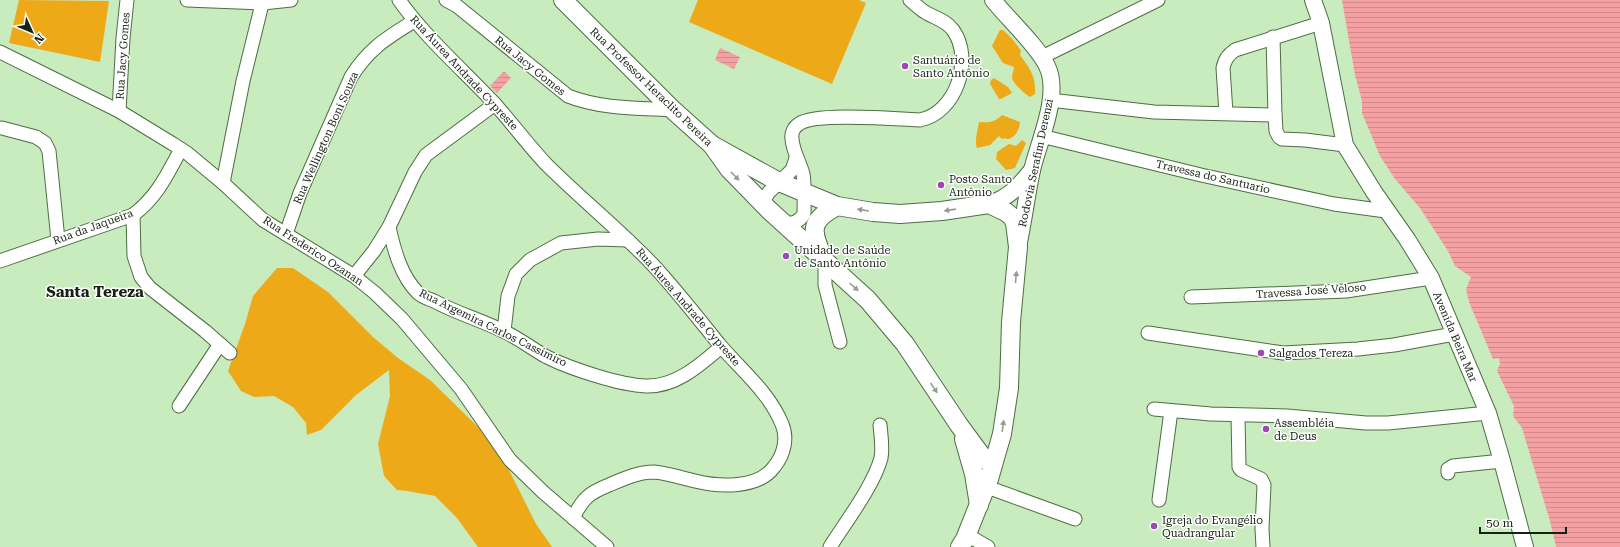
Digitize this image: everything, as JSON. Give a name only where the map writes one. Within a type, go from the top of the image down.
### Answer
[{"type":"main road","name":"Rua Professor Heraclito Pereira","points":[[563,0],[673,110],[712,145],[729,169],[762,203],[868,300],[905,344],[959,425]]},
{"type":"main road","points":[[712,145],[778,182],[804,194],[837,206],[873,212],[900,214],[942,211],[989,204],[1006,212],[1012,217],[1015,223],[1018,247]]},
{"type":"main road","points":[[825,261],[816,241],[814,231],[817,222],[824,213],[837,206]]},
{"type":"main road","name":"Rodovia Serafim Derenzi","points":[[964,541],[987,487],[1002,434],[1008,388],[1011,322],[1018,247]]},
{"type":"main road","points":[[959,425],[984,459],[994,464]]},
{"type":"main road","points":[[959,425],[974,474],[979,505]]},
{"type":"street","name":"Rua Jacy Gomes","points":[[120,111],[123,38],[127,0]]},
{"type":"street","points":[[186,0],[291,0]]},
{"type":"street","name":"Rua Áurea Andrade Cypreste","points":[[399,0],[414,21],[495,104],[545,163],[628,240],[659,272],[722,347],[768,398],[784,427],[785,444],[780,459],[765,477],[740,485],[699,482],[655,472],[641,473],[590,493],[580,504],[573,518]]},
{"type":"street","name":"Rua Jacy Gomes","points":[[446,0],[457,6],[568,96],[582,102],[598,105],[673,110]]},
{"type":"street","points":[[785,224],[795,223],[801,219],[804,214],[802,173],[796,158],[792,139],[793,130],[800,123],[823,118],[841,117],[920,120],[929,118],[936,114],[951,97],[957,84],[962,56],[953,30],[945,22],[924,11],[910,0]]},
{"type":"street","name":"Rodovia Serafim Derenzi","points":[[993,0],[1042,57],[1050,75],[1052,85],[1042,136],[1032,170],[1018,247]]},
{"type":"street","points":[[1042,57],[1158,0]]},
{"type":"street","points":[[1274,37],[1275,115],[1276,131],[1279,137],[1282,139],[1345,145],[1320,23],[1313,0]]},
{"type":"street","points":[[223,183],[243,81],[263,1]]},
{"type":"street","name":"Rua Wellington Boni Souza","points":[[286,234],[300,193],[351,77],[361,61],[375,48],[414,21]]},
{"type":"street","points":[[1226,113],[1223,68],[1224,61],[1235,50],[1320,23]]},
{"type":"street","name":"Rua Frederico Ozanan","points":[[0,52],[120,111],[181,149],[223,183],[264,220],[354,276],[375,293],[402,319],[461,389],[510,460],[537,487],[604,546]]},
{"type":"street","points":[[1050,100],[1154,112],[1275,115]]},
{"type":"street","points":[[354,276],[374,251],[389,227],[414,172],[426,156],[495,104]]},
{"type":"street","points":[[2,128],[36,138],[45,143],[49,151],[58,240]]},
{"type":"street","name":"Travessa do Santuario","points":[[1042,136],[1310,200],[1386,211]]},
{"type":"street","name":"Avenida Beira Mar","points":[[1345,145],[1386,211],[1407,239],[1430,278],[1488,413],[1525,547]]},
{"type":"street","name":"Rua da Jaqueira","points":[[0,261],[133,215],[145,206],[158,190],[181,149]]},
{"type":"street","points":[[762,203],[778,182],[792,170],[796,158]]},
{"type":"street","points":[[989,204],[1003,199],[1012,193],[1032,170]]},
{"type":"street","points":[[133,215],[134,256],[141,276],[150,288],[225,348],[179,406]]},
{"type":"street","name":"Rua Argemira Carlos Cassimiro","points":[[389,227],[398,259],[406,277],[418,294],[452,310],[504,331],[547,357],[584,372],[621,382],[646,386],[681,378],[722,347]]},
{"type":"street","points":[[504,331],[508,296],[516,274],[530,260],[561,243],[598,239],[628,240]]},
{"type":"street","points":[[825,261],[825,285],[840,342]]},
{"type":"street","name":"Travessa José Veloso","points":[[1191,297],[1346,291],[1430,278]]},
{"type":"street","points":[[1148,333],[1283,353],[1358,349],[1394,345],[1454,334]]},
{"type":"street","points":[[1154,409],[1238,416],[1287,416],[1341,422],[1388,423],[1488,413]]},
{"type":"street","points":[[1159,500],[1171,411]]},
{"type":"street","points":[[1238,416],[1241,470],[1261,479],[1264,485],[1262,547]]},
{"type":"street","points":[[830,547],[868,487],[876,471],[881,458],[882,445],[880,425]]},
{"type":"street","points":[[1448,473],[1448,469],[1453,466],[1502,461]]},
{"type":"street","points":[[987,487],[1075,519]]},
{"type":"street","points":[[964,541],[988,547]]},
{"type":"shaded area","points":[[19,0],[109,1],[100,62],[9,43]]},
{"type":"shaded area","points":[[698,0],[859,0],[866,3],[832,84],[689,22]]},
{"type":"shaded area","points":[[1342,0],[1620,0],[1620,547],[1556,547],[1550,521],[1522,428],[1513,416],[1514,406],[1497,371],[1500,364],[1499,358],[1493,359],[1469,302],[1466,289],[1471,277],[1455,266],[1448,251],[1420,208],[1395,179],[1380,156],[1362,113],[1362,101],[1355,75]]},
{"type":"shaded area","points":[[1000,30],[1003,30],[1017,45],[1021,51],[1020,55],[1032,73],[1035,94],[1030,97],[1014,82],[1012,76],[1014,67],[1003,63],[992,46]]},
{"type":"shaded area","points":[[720,48],[740,57],[734,69],[715,60]]},
{"type":"shaded area","points":[[504,71],[511,78],[497,93],[490,86]]},
{"type":"shaded area","points":[[994,78],[1008,87],[1012,93],[999,99],[990,84],[991,80]]},
{"type":"shaded area","points":[[1002,115],[1020,122],[1015,135],[1009,139],[1002,139],[999,136],[990,145],[977,148],[976,138],[979,122],[992,122]]},
{"type":"shaded area","points":[[1022,140],[1026,143],[1015,168],[1006,170],[996,159],[997,152],[1009,144],[1016,146]]},
{"type":"shaded area","points":[[277,268],[293,268],[328,292],[373,337],[398,358],[430,380],[477,426],[499,450],[536,524],[552,547],[478,547],[457,518],[435,496],[397,490],[384,476],[378,444],[390,396],[389,370],[356,395],[321,430],[307,435],[306,423],[293,407],[274,396],[254,397],[241,391],[228,371],[245,324],[253,296]]},
{"type":"place","name":"Santuário de Santo Antônio","points":[[905,66]]},
{"type":"place","name":"Posto Santo Antônio","points":[[941,185]]},
{"type":"place","name":"Unidade de Saúde de Santo Antônio","points":[[786,256]]},
{"type":"place","name":"Salgados Tereza","points":[[1261,353]]},
{"type":"place","name":"Assembléia de Deus","points":[[1266,429]]},
{"type":"place","name":"Igreja do Evangélio Quadrangular","points":[[1154,526]]},
{"type":"district","name":"Santa Tereza","points":[[95,292]]}]
